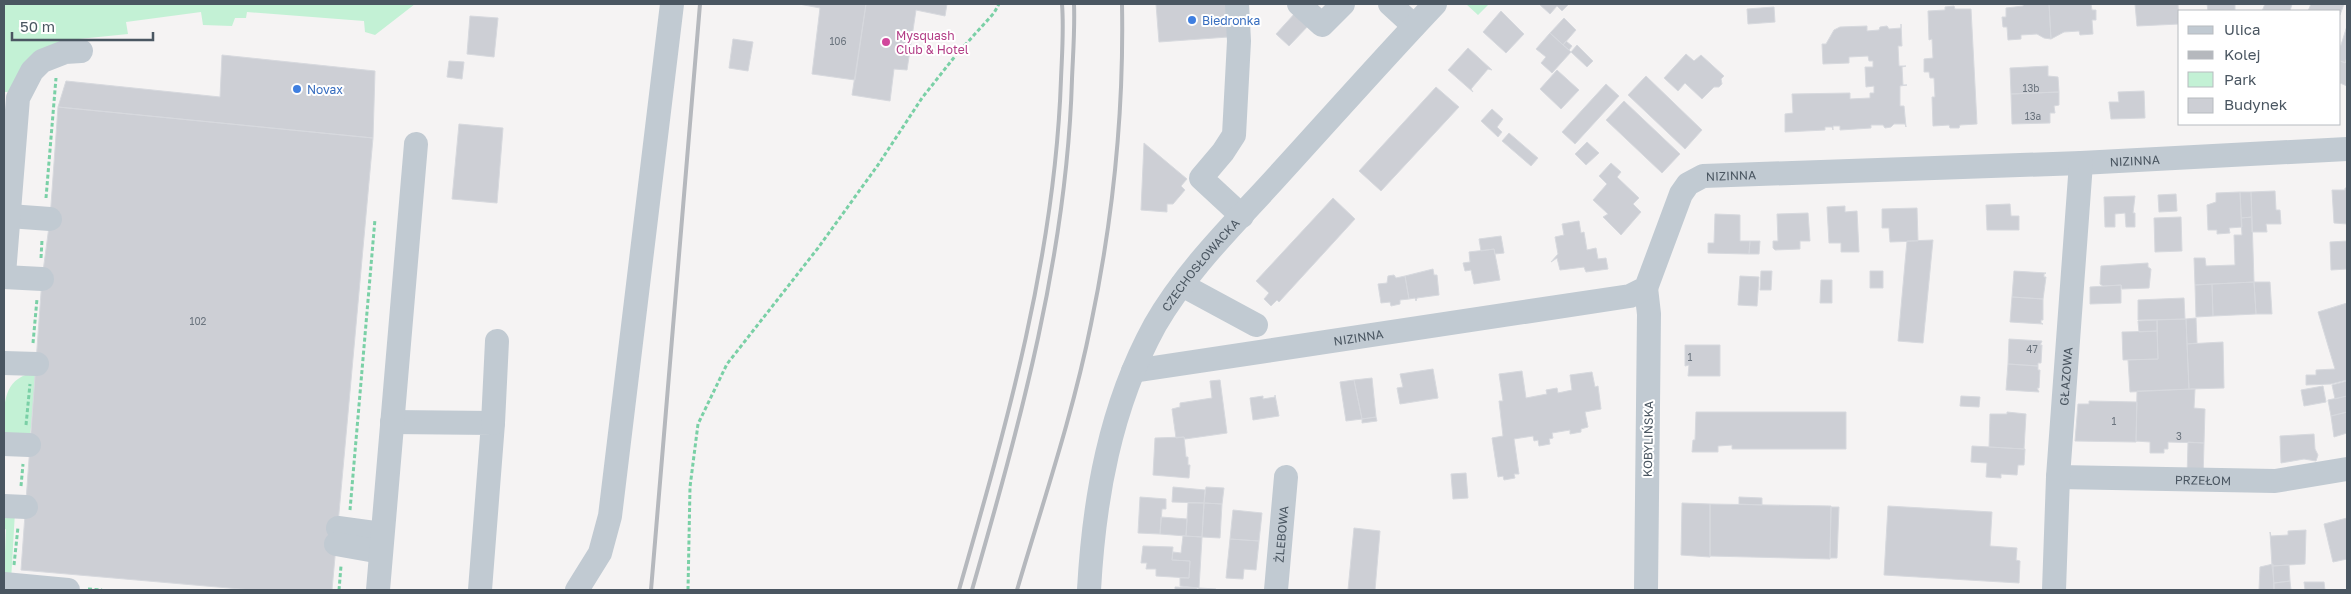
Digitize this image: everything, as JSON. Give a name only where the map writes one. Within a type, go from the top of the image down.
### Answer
[{"type":"street","points":[[577,590],[600,553],[610,516],[672,4]]},
{"type":"street","points":[[1237,4],[1239,41],[1234,135],[1223,152],[1201,178],[1242,216]]},
{"type":"street","points":[[1299,4],[1322,26],[1343,4]]},
{"type":"street","points":[[1390,4],[1414,26]]},
{"type":"street","name":"CZECHOSŁOWACKA","points":[[1089,590],[1094,528],[1102,476],[1111,438],[1133,371],[1154,327],[1182,285],[1434,4]]},
{"type":"street","points":[[41,279],[4,275],[18,98],[32,71],[42,61],[58,55],[81,51]]},
{"type":"street","points":[[378,590],[416,144]]},
{"type":"street","name":"NIZINNA","points":[[1133,371],[1630,296],[1646,288],[1681,194],[1688,184],[1703,176],[2081,163],[2347,149]]},
{"type":"street","name":"GŁAZOWA","points":[[2054,590],[2058,477],[2081,163]]},
{"type":"street","points":[[9,216],[47,218]]},
{"type":"street","points":[[1182,285],[1256,325]]},
{"type":"street","name":"KOBYLIŃSKA","points":[[1646,288],[1649,314],[1646,590]]},
{"type":"street","points":[[480,590],[493,423],[497,341]]},
{"type":"street","points":[[4,363],[34,363]]},
{"type":"street","points":[[392,422],[493,423]]},
{"type":"street","points":[[4,444],[27,437]]},
{"type":"street","name":"PRZEŁOM","points":[[2058,477],[2276,482],[2347,469]]},
{"type":"street","name":"ŻLEBOWA","points":[[1276,590],[1286,477]]},
{"type":"street","points":[[341,537],[382,543]]},
{"type":"street","points":[[9,577],[68,590]]},
{"type":"path","points":[[688,590],[690,487],[698,424],[727,364],[823,240],[878,165],[922,98],[956,55],[994,14],[999,4]]},
{"type":"path","points":[[27,437],[47,218],[58,55]]},
{"type":"path","points":[[339,590],[341,537],[375,219]]},
{"type":"path","points":[[9,577],[17,507]]},
{"type":"green space","points":[[4,4],[415,4],[375,35],[365,32],[364,21],[247,12],[246,18],[235,18],[232,26],[203,25],[201,12],[126,22],[128,34],[69,40],[12,92],[4,92]]},
{"type":"green space","points":[[1466,4],[1489,4],[1478,15]]},
{"type":"green space","points":[[36,372],[30,438],[4,435],[5,404],[10,387],[16,380]]},
{"type":"green space","points":[[15,512],[11,581],[4,576],[6,529],[4,530],[4,519]]},
{"type":"building","points":[[799,4],[866,4],[855,80],[812,74],[820,8]]},
{"type":"building","name":"Mysquash Club & Hotel","points":[[866,4],[947,4],[945,16],[916,10],[907,70],[894,69],[890,101],[852,95]]},
{"type":"building","name":"Biedronka","points":[[1156,4],[1226,4],[1228,37],[1159,42]]},
{"type":"building","points":[[1539,4],[1568,5],[1562,11],[1557,6],[1550,14]]},
{"type":"building","points":[[2024,4],[2049,4],[2051,39],[2037,34],[2021,35],[2021,39],[2008,40],[2007,27],[2003,27],[2002,17],[2006,17],[2006,8],[2023,6]]},
{"type":"building","points":[[2049,4],[2091,4],[2092,10],[2096,10],[2096,20],[2092,20],[2093,34],[2080,35],[2079,31],[2064,32],[2051,39]]},
{"type":"building","points":[[2135,4],[2178,4],[2178,24],[2137,26]]},
{"type":"building","points":[[2207,4],[2235,4],[2235,10],[2208,10]]},
{"type":"building","points":[[2265,4],[2292,4],[2290,10],[2262,10]]},
{"type":"building","points":[[2311,4],[2344,4],[2341,12],[2341,10],[2308,10]]},
{"type":"building","points":[[1954,6],[1955,9],[1971,9],[1977,124],[1960,125],[1959,128],[1950,128],[1949,125],[1933,126],[1932,97],[1935,97],[1934,78],[1930,78],[1929,72],[1924,72],[1924,59],[1933,58],[1932,39],[1929,40],[1928,11],[1945,10],[1945,7]]},
{"type":"building","points":[[1774,7],[1775,22],[1748,24],[1747,9]]},
{"type":"building","points":[[1501,11],[1524,34],[1506,53],[1483,32]]},
{"type":"building","points":[[1296,12],[1310,24],[1289,46],[1276,34]]},
{"type":"building","points":[[470,16],[498,18],[494,57],[467,54]]},
{"type":"building","points":[[1564,18],[1576,30],[1563,45],[1550,33]]},
{"type":"building","points":[[1901,24],[1902,46],[1898,46],[1899,66],[1906,66],[1902,67],[1903,85],[1907,85],[1900,86],[1900,106],[1904,106],[1906,127],[1905,124],[1894,124],[1891,127],[1885,128],[1883,125],[1871,125],[1871,128],[1840,130],[1840,126],[1833,126],[1833,130],[1832,127],[1825,127],[1825,130],[1785,132],[1785,114],[1793,113],[1792,94],[1850,93],[1850,99],[1870,98],[1870,93],[1874,93],[1874,86],[1866,87],[1865,67],[1873,67],[1873,61],[1869,61],[1868,56],[1849,57],[1849,63],[1823,64],[1822,44],[1826,44],[1834,30],[1840,27],[1867,26],[1867,31],[1879,30],[1880,27],[1887,26],[1889,29],[1901,28]]},
{"type":"building","points":[[2347,26],[2347,57],[2345,63],[2341,61],[2341,45]]},
{"type":"building","points":[[1550,33],[1571,52],[1552,73],[1541,63],[1546,57],[1536,49]]},
{"type":"building","points":[[733,39],[753,42],[748,71],[729,68]]},
{"type":"building","points":[[1566,41],[1572,46],[1569,50],[1563,45]]},
{"type":"building","points":[[1577,45],[1593,61],[1587,67],[1571,52]]},
{"type":"building","points":[[1468,48],[1492,70],[1488,69],[1471,89],[1473,92],[1448,70]]},
{"type":"building","points":[[1686,54],[1694,61],[1701,55],[1724,76],[1721,79],[1722,84],[1719,87],[1714,87],[1702,99],[1685,83],[1678,91],[1664,78]]},
{"type":"building","name":"Novax","points":[[222,55],[375,71],[373,138],[58,107],[66,81],[220,97]]},
{"type":"building","points":[[449,61],[464,62],[462,79],[447,77]]},
{"type":"building","points":[[2341,61],[2347,63],[2347,86],[2341,83]]},
{"type":"building","points":[[2048,66],[2048,76],[2058,77],[2059,92],[2011,94],[2010,68]]},
{"type":"building","points":[[1557,70],[1579,90],[1561,109],[1540,89]]},
{"type":"building","points":[[1646,76],[1702,130],[1685,149],[1628,95]]},
{"type":"building","points":[[1606,84],[1619,96],[1575,144],[1562,132]]},
{"type":"building","points":[[1436,87],[1459,107],[1381,191],[1359,171]]},
{"type":"building","points":[[2144,91],[2145,118],[2111,119],[2109,102],[2119,102],[2118,92]]},
{"type":"building","points":[[2059,92],[2059,105],[2054,106],[2055,113],[2050,113],[2050,123],[2012,124],[2011,94]]},
{"type":"building","points":[[1624,101],[1680,154],[1662,173],[1606,120]]},
{"type":"building","points":[[58,107],[373,138],[332,590],[252,590],[21,570],[42,279],[50,219]]},
{"type":"building","points":[[1492,109],[1503,119],[1497,127],[1502,132],[1498,137],[1481,121]]},
{"type":"building","points":[[459,124],[503,128],[497,203],[452,199]]},
{"type":"building","points":[[1509,133],[1538,158],[1531,166],[1502,141]]},
{"type":"building","points":[[1587,142],[1599,153],[1586,165],[1575,154]]},
{"type":"building","points":[[1144,143],[1187,179],[1181,186],[1185,190],[1173,204],[1167,204],[1167,212],[1141,210]]},
{"type":"building","points":[[1611,163],[1621,172],[1617,177],[1639,198],[1633,204],[1641,212],[1621,235],[1603,217],[1608,214],[1593,200],[1607,184],[1599,176]]},
{"type":"building","points":[[2347,188],[2347,224],[2334,223],[2332,190],[2345,190]]},
{"type":"building","points":[[2275,191],[2276,210],[2280,210],[2281,224],[2266,224],[2267,232],[2252,232],[2251,192]]},
{"type":"building","points":[[2240,192],[2242,227],[2229,228],[2230,233],[2217,234],[2217,230],[2208,230],[2207,205],[2216,202],[2216,193]]},
{"type":"building","points":[[2240,192],[2251,192],[2252,217],[2241,218]]},
{"type":"building","points":[[2176,194],[2177,211],[2159,212],[2158,195]]},
{"type":"building","points":[[2135,196],[2133,213],[2135,213],[2135,227],[2126,227],[2125,213],[2115,214],[2115,227],[2105,227],[2104,197]]},
{"type":"building","points":[[1333,198],[1355,219],[1279,302],[1277,300],[1271,306],[1264,299],[1269,293],[1256,281]]},
{"type":"building","points":[[2010,204],[2011,216],[2019,216],[2019,230],[1987,230],[1986,205]]},
{"type":"building","points":[[1845,206],[1845,212],[1857,211],[1859,252],[1841,252],[1841,243],[1829,243],[1827,207]]},
{"type":"building","points":[[1917,208],[1918,241],[1890,242],[1889,228],[1882,228],[1882,209]]},
{"type":"building","points":[[1808,213],[1810,241],[1800,241],[1800,249],[1775,250],[1773,248],[1773,241],[1778,241],[1777,214]]},
{"type":"building","points":[[1715,214],[1740,215],[1740,241],[1750,241],[1749,254],[1708,253],[1708,243],[1714,243]]},
{"type":"building","points":[[2181,217],[2182,251],[2155,252],[2154,218]]},
{"type":"building","points":[[2252,217],[2254,282],[2195,285],[2194,258],[2205,258],[2206,266],[2235,265],[2234,235],[2242,235],[2241,218]]},
{"type":"building","points":[[1579,221],[1581,233],[1584,232],[1587,250],[1596,248],[1598,259],[1606,258],[1608,269],[1586,272],[1584,267],[1560,270],[1557,258],[1551,262],[1558,254],[1555,237],[1564,235],[1562,224]]},
{"type":"building","points":[[1501,236],[1504,253],[1495,254],[1494,249],[1481,251],[1479,239]]},
{"type":"building","points":[[1933,240],[1923,343],[1898,341],[1907,241]]},
{"type":"building","points":[[1750,241],[1760,241],[1759,254],[1749,254]]},
{"type":"building","points":[[2347,241],[2347,269],[2331,270],[2330,242]]},
{"type":"building","points":[[1494,249],[1500,280],[1474,284],[1471,270],[1465,271],[1463,263],[1470,262],[1469,252]]},
{"type":"building","points":[[2148,263],[2148,267],[2151,269],[2149,288],[2122,289],[2121,285],[2103,286],[2100,284],[2101,266]]},
{"type":"building","points":[[1433,269],[1434,275],[1437,275],[1439,295],[1417,298],[1416,301],[1415,298],[1409,299],[1405,276]]},
{"type":"building","points":[[1761,271],[1772,271],[1771,290],[1760,290]]},
{"type":"building","points":[[1870,271],[1883,271],[1883,288],[1870,288]]},
{"type":"building","points":[[2014,271],[2046,273],[2044,274],[2044,277],[2046,277],[2043,299],[2012,297]]},
{"type":"building","points":[[1394,275],[1396,278],[1405,276],[1409,299],[1400,300],[1400,304],[1391,306],[1390,302],[1381,303],[1378,284],[1387,283],[1388,276]]},
{"type":"building","points":[[1740,276],[1759,277],[1757,306],[1738,305]]},
{"type":"building","points":[[1821,280],[1832,280],[1832,303],[1820,303]]},
{"type":"building","points":[[2254,282],[2256,314],[2213,316],[2212,284]]},
{"type":"building","points":[[2254,282],[2270,282],[2272,314],[2256,314]]},
{"type":"building","points":[[2212,284],[2213,316],[2196,317],[2195,285]]},
{"type":"building","points":[[2121,285],[2121,303],[2090,304],[2090,287]]},
{"type":"building","points":[[2012,297],[2043,299],[2043,320],[2041,320],[2041,323],[2043,324],[2010,322]]},
{"type":"building","points":[[2184,298],[2185,319],[2138,320],[2138,300]]},
{"type":"building","points":[[2347,303],[2347,380],[2331,384],[2306,385],[2306,375],[2316,375],[2316,370],[2335,369],[2318,312]]},
{"type":"building","points":[[2196,318],[2197,343],[2187,344],[2186,319]]},
{"type":"building","points":[[2186,319],[2189,389],[2130,392],[2128,360],[2158,359],[2157,320]]},
{"type":"building","points":[[2157,320],[2157,331],[2139,332],[2138,321]]},
{"type":"building","points":[[2157,331],[2158,359],[2123,360],[2122,332]]},
{"type":"building","points":[[2009,339],[2042,341],[2040,345],[2042,345],[2041,363],[2038,363],[2038,366],[2008,364]]},
{"type":"building","points":[[2223,342],[2224,388],[2189,389],[2187,344]]},
{"type":"building","points":[[1685,345],[1720,345],[1720,376],[1688,376],[1689,365],[1685,366]]},
{"type":"building","points":[[2008,364],[2038,366],[2038,370],[2040,370],[2039,388],[2037,388],[2039,392],[2006,390]]},
{"type":"building","points":[[1433,369],[1438,398],[1400,404],[1397,388],[1403,387],[1400,374]]},
{"type":"building","points":[[1522,371],[1526,398],[1547,394],[1546,390],[1557,388],[1558,393],[1572,390],[1570,375],[1592,372],[1595,387],[1598,386],[1601,409],[1585,412],[1588,427],[1581,429],[1581,432],[1570,434],[1570,430],[1552,433],[1553,438],[1549,439],[1550,444],[1539,446],[1538,440],[1534,441],[1533,436],[1514,439],[1519,474],[1514,474],[1515,478],[1504,480],[1503,476],[1498,477],[1492,438],[1503,436],[1499,401],[1503,401],[1499,374]]},
{"type":"building","points":[[1372,378],[1376,417],[1362,419],[1354,380]]},
{"type":"building","points":[[1220,380],[1227,433],[1185,439],[1184,437],[1176,438],[1172,409],[1180,407],[1180,403],[1212,398],[1210,381]]},
{"type":"building","points":[[1354,380],[1362,419],[1346,421],[1340,382]]},
{"type":"building","points":[[2347,381],[2347,396],[2335,399],[2332,385]]},
{"type":"building","points":[[2323,386],[2326,402],[2304,406],[2301,390]]},
{"type":"building","points":[[2195,389],[2194,408],[2205,409],[2204,443],[2168,442],[2168,449],[2164,449],[2164,453],[2150,453],[2150,442],[2136,441],[2137,391]]},
{"type":"building","points":[[1275,395],[1279,416],[1253,420],[1250,398],[1263,396],[1263,399],[1275,397]]},
{"type":"building","points":[[1961,396],[1980,397],[1979,407],[1960,406]]},
{"type":"building","points":[[2347,396],[2347,412],[2331,416],[2328,400]]},
{"type":"building","points":[[2089,401],[2137,402],[2136,442],[2075,441],[2078,404],[2089,404]]},
{"type":"building","points":[[1696,412],[1846,412],[1846,449],[1732,449],[1732,445],[1718,446],[1718,452],[1692,452],[1693,440],[1695,440]]},
{"type":"building","points":[[2007,412],[2026,414],[2024,449],[1989,447],[1990,414],[2007,414]]},
{"type":"building","points":[[2347,412],[2347,433],[2334,437],[2331,416]]},
{"type":"building","points":[[1376,417],[1377,421],[1362,423],[1362,419]]},
{"type":"building","points":[[2314,434],[2315,449],[2318,455],[2316,461],[2304,459],[2281,463],[2280,436]]},
{"type":"building","points":[[1184,437],[1186,457],[1188,457],[1188,465],[1190,465],[1189,478],[1153,475],[1155,438]]},
{"type":"building","points":[[2188,442],[2204,443],[2203,478],[2187,478]]},
{"type":"building","points":[[1972,446],[2025,449],[2024,465],[2018,465],[2017,475],[2001,474],[2001,478],[1986,477],[1987,463],[1971,462]]},
{"type":"building","points":[[1466,473],[1468,498],[1453,499],[1451,474]]},
{"type":"building","points":[[1173,487],[1205,490],[1204,503],[1172,502]]},
{"type":"building","points":[[1206,487],[1224,488],[1222,504],[1204,503]]},
{"type":"building","points":[[1140,497],[1166,499],[1166,509],[1162,509],[1160,534],[1138,533]]},
{"type":"building","points":[[1739,497],[1762,498],[1762,505],[1739,504]]},
{"type":"building","points":[[1188,503],[1204,503],[1202,537],[1186,536]]},
{"type":"building","points":[[1204,503],[1222,504],[1220,538],[1202,537]]},
{"type":"building","points":[[1682,503],[1710,504],[1710,557],[1681,555]]},
{"type":"building","points":[[1710,504],[1831,506],[1830,559],[1710,556]]},
{"type":"building","points":[[1888,506],[1992,512],[1990,546],[2017,548],[2016,560],[2020,561],[2019,583],[1884,575]]},
{"type":"building","points":[[1831,507],[1839,507],[1837,558],[1830,558]]},
{"type":"building","points":[[1233,510],[1262,513],[1259,541],[1230,539]]},
{"type":"building","points":[[1161,517],[1187,519],[1186,536],[1160,534]]},
{"type":"building","points":[[2347,518],[2347,559],[2333,562],[2324,524]]},
{"type":"building","points":[[1354,528],[1380,531],[1375,590],[1348,590]]},
{"type":"building","points":[[2306,530],[2305,564],[2272,566],[2270,532],[2271,536],[2288,535],[2288,531]]},
{"type":"building","points":[[1183,536],[1202,537],[1199,588],[1180,586],[1180,578],[1189,578],[1190,561],[1172,560],[1173,552],[1181,553]]},
{"type":"building","points":[[1230,539],[1259,541],[1256,570],[1244,569],[1243,579],[1226,578]]},
{"type":"building","points":[[1143,546],[1173,547],[1172,560],[1190,561],[1189,578],[1156,576],[1156,569],[1146,569],[1147,563],[1141,563]]},
{"type":"building","points":[[2273,564],[2274,590],[2259,590],[2260,567]]},
{"type":"building","points":[[2289,565],[2290,581],[2274,583],[2272,566]]},
{"type":"building","points":[[2290,581],[2291,590],[2274,590],[2274,583]]},
{"type":"building","points":[[2304,582],[2324,582],[2325,590],[2305,590]]},
{"type":"building","points":[[1175,587],[1197,588],[1197,590],[1175,590]]},
{"type":"building","points":[[1199,588],[1216,589],[1216,590],[1198,590]]},
{"type":"railway","points":[[651,590],[700,4]]},
{"type":"railway","points":[[959,590],[1011,401],[1039,274],[1057,145],[1063,23],[1062,4]]},
{"type":"railway","points":[[972,590],[1023,401],[1051,274],[1068,144],[1074,41],[1074,4]]},
{"type":"railway","points":[[1017,590],[1076,391],[1099,284],[1116,165],[1121,84],[1122,4]]},
{"type":"place","name":"Biedronka","points":[[1192,20]]},
{"type":"place","name":"Mysquash Club & Hotel","points":[[886,42]]},
{"type":"place","name":"Novax","points":[[297,89]]}]
